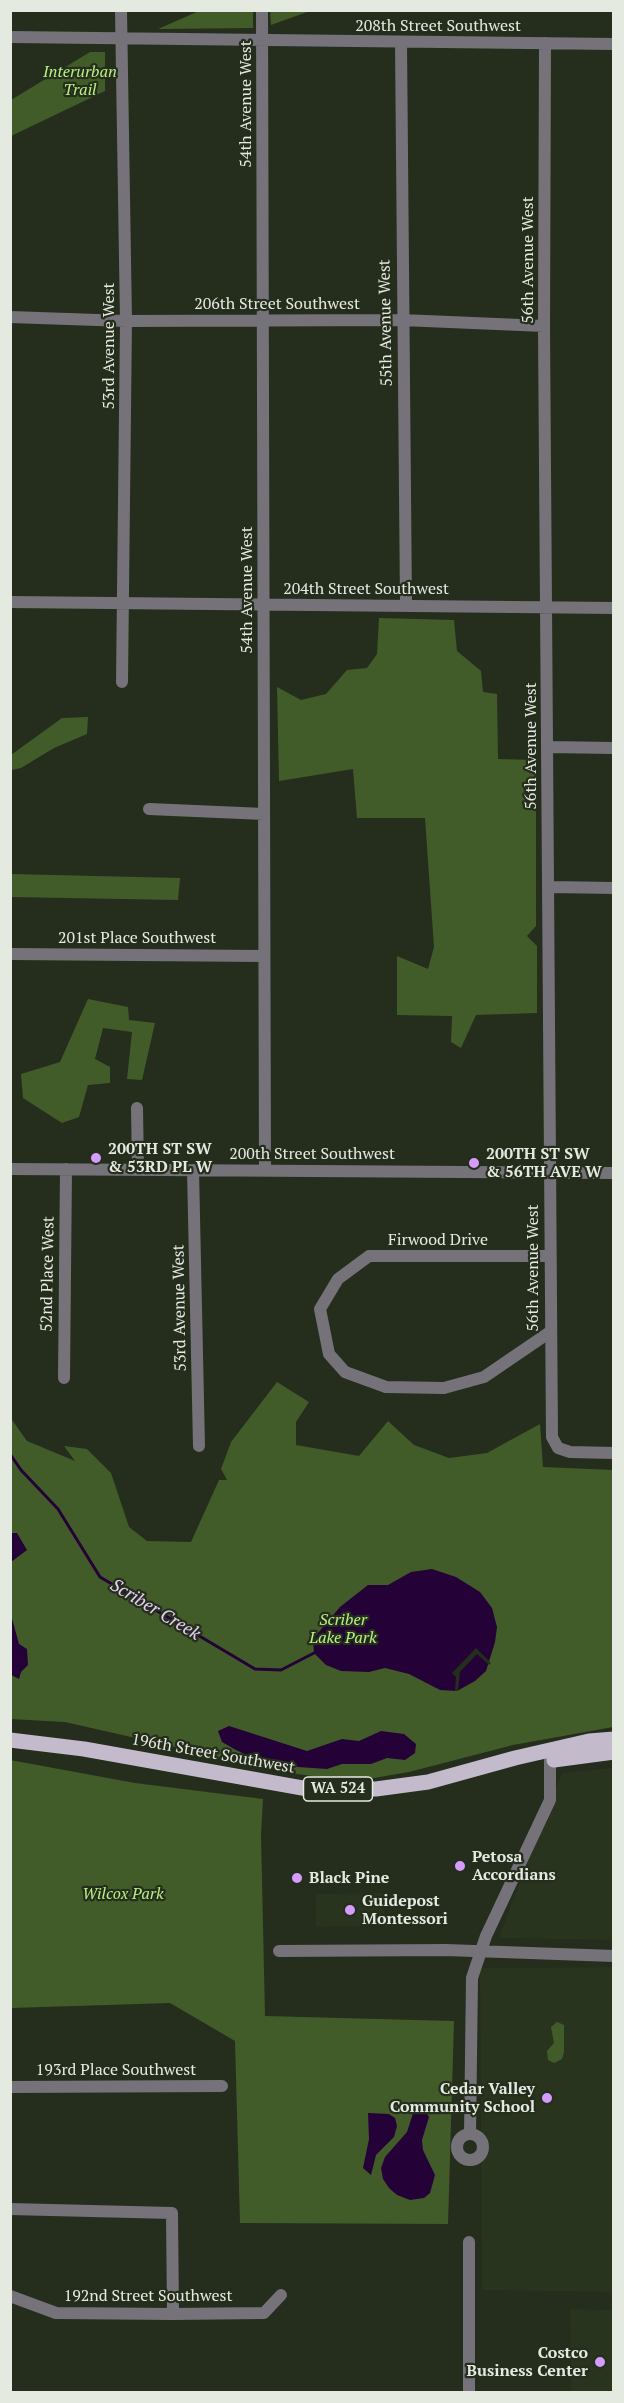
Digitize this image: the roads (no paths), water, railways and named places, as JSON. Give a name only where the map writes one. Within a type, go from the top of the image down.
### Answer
[{"type":"main road","name":"196th Street Southwest","points":[[10,1740],[84,1749],[308,1789],[376,1789],[428,1782],[515,1758],[589,1741],[614,1739]]},
{"type":"main road","points":[[550,1760],[556,1754],[583,1747],[589,1741]]},
{"type":"main road","name":"196th Street Southwest","points":[[515,1758],[550,1760],[614,1752]]},
{"type":"street","name":"53rd Avenue West","points":[[121,10],[126,321],[122,682]]},
{"type":"street","name":"54th Avenue West","points":[[262,10],[265,1170]]},
{"type":"street","name":"208th Street Southwest","points":[[10,37],[614,44]]},
{"type":"street","name":"55th Avenue West","points":[[401,42],[406,604]]},
{"type":"street","name":"56th Avenue West","points":[[546,43],[544,326],[548,609],[552,1437],[558,1448],[570,1452],[614,1453]]},
{"type":"street","name":"206th Street Southwest","points":[[10,317],[126,321],[402,320],[544,326]]},
{"type":"street","name":"204th Street Southwest","points":[[10,602],[406,604],[548,609],[614,608]]},
{"type":"street","points":[[547,747],[614,748]]},
{"type":"street","points":[[149,809],[264,814]]},
{"type":"street","points":[[550,887],[614,888]]},
{"type":"street","name":"201st Place Southwest","points":[[10,954],[263,956]]},
{"type":"street","points":[[137,1108],[138,1169]]},
{"type":"street","name":"200th Street Southwest","points":[[10,1169],[614,1173]]},
{"type":"street","name":"52nd Place West","points":[[64,1378],[66,1170]]},
{"type":"street","name":"53rd Avenue West","points":[[193,1170],[199,1446]]},
{"type":"street","name":"Firwood Drive","points":[[550,1256],[369,1257],[338,1279],[320,1309],[328,1354],[345,1372],[386,1387],[444,1388],[484,1377],[550,1332]]},
{"type":"street","points":[[470,2134],[470,1993],[479,1953],[550,1800],[550,1760]]},
{"type":"street","points":[[279,1951],[446,1950],[479,1953],[614,1956]]},
{"type":"street","name":"193rd Place Southwest","points":[[10,2086],[222,2085]]},
{"type":"street","points":[[10,2209],[172,2213],[173,2314]]},
{"type":"street","points":[[469,2241],[469,2392]]},
{"type":"street","name":"192nd Street Southwest","points":[[10,2296],[56,2313],[173,2314],[264,2313],[281,2295]]},
{"type":"waterway","name":"Scriber Creek","points":[[10,1454],[21,1470],[58,1509],[100,1577],[255,1669],[281,1670],[314,1653]]},
{"type":"place","name":"200TH ST SW & 53RD PL W","points":[[96,1158]]},
{"type":"place","name":"200TH ST SW & 56TH AVE W","points":[[474,1163]]},
{"type":"place","name":"Petosa Accordians","points":[[460,1866]]},
{"type":"place","name":"Black Pine","points":[[297,1878]]},
{"type":"place","name":"Guidepost Montessori","points":[[350,1910]]},
{"type":"place","name":"Cedar Valley Community School","points":[[547,2098]]},
{"type":"place","name":"Costco Business Center","points":[[600,2362]]},
{"type":"park label","name":"Interurban Trail","points":[[80,81]]},
{"type":"park label","name":"Scriber Lake Park","points":[[343,1629]]},
{"type":"park label","name":"Wilcox Park","points":[[123,1894]]}]
